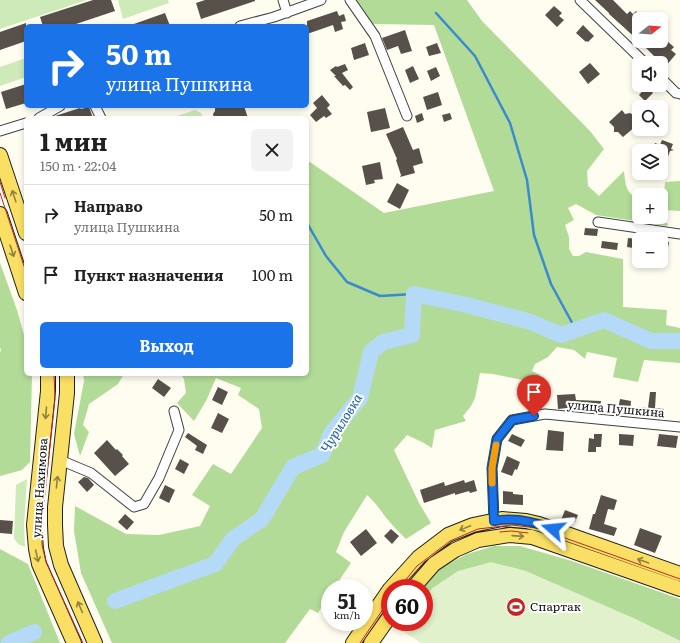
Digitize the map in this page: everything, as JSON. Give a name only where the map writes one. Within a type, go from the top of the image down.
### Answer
[{"type":"main road","points":[[0,155],[24,228]]},
{"type":"main road","points":[[0,214],[24,288]]},
{"type":"main road","name":"улица Нахимова","points":[[48,376],[48,391],[34,525],[36,549],[39,564],[74,643]]},
{"type":"main road","name":"улица Нахимова","points":[[67,376],[67,393],[55,507],[56,546],[61,565],[95,643]]},
{"type":"main road","points":[[398,579],[419,556],[448,535],[473,525],[502,519],[526,521],[539,524],[680,574]]},
{"type":"main road","points":[[421,579],[434,564],[455,550],[478,540],[510,535],[532,537],[680,589]]},
{"type":"main road","points":[[353,643],[381,601]]},
{"type":"main road","points":[[371,643],[381,629]]},
{"type":"street","points":[[283,0],[287,13]]},
{"type":"street","points":[[248,24],[287,13],[321,0]]},
{"type":"street","points":[[350,0],[375,36],[407,116]]},
{"type":"street","points":[[580,0],[638,56]]},
{"type":"street","points":[[668,85],[676,93],[680,94]]},
{"type":"street","points":[[42,116],[56,108]]},
{"type":"street","points":[[0,131],[24,123]]},
{"type":"street","points":[[598,222],[680,234]]},
{"type":"street","points":[[60,460],[91,473],[134,507],[144,504],[159,478],[179,430],[174,411]]},
{"type":"street","name":"улица Пушкина","points":[[494,521],[492,468],[497,439],[512,420],[545,414],[680,426]]},
{"type":"green space","points":[[0,0],[87,0],[0,29]]},
{"type":"green space","points":[[118,0],[168,0],[169,3],[123,19]]},
{"type":"green space","points":[[355,0],[467,0],[482,21],[590,131],[604,149],[587,171],[588,186],[599,196],[624,171],[627,189],[632,196],[632,221],[596,215],[576,204],[568,208],[574,220],[565,225],[569,237],[569,249],[573,256],[579,256],[586,252],[623,259],[623,307],[667,310],[666,325],[680,328],[680,363],[644,360],[638,382],[613,377],[617,358],[587,352],[585,359],[574,350],[557,347],[548,357],[535,364],[532,371],[540,375],[537,383],[493,374],[480,373],[475,398],[463,416],[466,421],[435,430],[432,448],[407,435],[394,450],[419,503],[431,523],[406,539],[367,495],[344,532],[336,552],[351,563],[340,579],[321,579],[321,608],[318,613],[310,609],[285,643],[112,643],[81,573],[74,531],[75,506],[126,534],[159,535],[200,526],[210,506],[192,495],[213,464],[231,474],[262,428],[259,409],[238,395],[241,388],[216,378],[206,401],[194,421],[177,403],[186,393],[182,376],[309,376],[309,161],[384,213],[494,191],[434,25],[373,24]]},
{"type":"green space","points":[[24,59],[24,78],[0,86],[0,67]]},
{"type":"green space","points":[[195,110],[201,113],[202,116],[177,116]]},
{"type":"green space","points":[[680,181],[680,211],[668,210],[668,188],[664,188],[665,182]]},
{"type":"green space","points":[[654,224],[668,224],[667,226]]},
{"type":"green space","points":[[0,263],[17,310],[24,335],[24,376],[32,376],[30,462],[22,470],[0,476],[1,351]]},
{"type":"green space","points":[[83,376],[123,376],[118,384],[89,404],[83,425],[89,432],[80,456],[74,434],[84,381]]},
{"type":"green space","points":[[27,479],[24,526],[25,547],[18,544],[14,538],[16,485]]},
{"type":"green space","points":[[494,546],[520,546],[572,561],[680,599],[680,641],[631,617],[433,588],[433,579],[429,579],[442,567],[467,554]]},
{"type":"green space","points":[[0,549],[28,564],[60,643],[0,643]]},
{"type":"green space","name":"Спартак","points":[[491,562],[526,571],[631,617],[680,641],[680,643],[421,643],[403,631],[433,631],[433,588],[458,571]]},
{"type":"building","points":[[93,0],[111,0],[115,11],[76,24],[42,24],[40,17]]},
{"type":"building","points":[[205,0],[255,1],[201,19],[196,3]]},
{"type":"building","points":[[595,0],[613,0],[627,14],[630,11],[632,13],[632,35],[609,14]]},
{"type":"building","points":[[554,6],[562,13],[559,16],[564,20],[557,27],[545,15]]},
{"type":"building","points":[[337,11],[339,16],[344,14],[346,21],[341,22],[343,29],[335,32],[333,25],[309,33],[309,24],[307,24],[307,21]]},
{"type":"building","points":[[165,13],[169,24],[134,24]]},
{"type":"building","points":[[26,23],[24,24],[24,42],[0,50],[0,32]]},
{"type":"building","points":[[583,25],[594,36],[588,42],[576,33]]},
{"type":"building","points":[[405,30],[412,51],[401,54],[398,46],[387,50],[382,38]]},
{"type":"building","points":[[668,42],[674,47],[671,50],[676,54],[668,63],[668,56],[654,56],[646,48],[668,48]]},
{"type":"building","points":[[365,43],[369,55],[354,60],[351,48]]},
{"type":"building","points":[[437,43],[441,53],[429,56],[426,47]]},
{"type":"building","points":[[590,63],[600,74],[588,84],[579,72]]},
{"type":"building","points":[[345,64],[348,70],[342,73],[353,87],[350,90],[345,85],[343,86],[330,70],[336,66]]},
{"type":"building","points":[[413,66],[419,79],[410,83],[405,70]]},
{"type":"building","points":[[436,67],[440,76],[431,81],[427,71]]},
{"type":"building","points":[[24,85],[24,104],[6,109],[1,92]]},
{"type":"building","points":[[438,92],[442,105],[427,110],[423,97]]},
{"type":"building","points":[[642,92],[653,93],[646,100],[639,95]]},
{"type":"building","points":[[322,95],[330,105],[327,108],[332,114],[326,118],[324,116],[316,122],[310,115],[317,108],[313,103]]},
{"type":"building","points":[[80,108],[89,108],[92,116],[55,116]]},
{"type":"building","points":[[215,108],[245,108],[247,116],[214,116]]},
{"type":"building","points":[[385,108],[390,128],[371,132],[367,112]]},
{"type":"building","points":[[622,110],[625,114],[630,113],[632,114],[632,129],[623,137],[618,132],[614,132],[614,127],[609,122]]},
{"type":"building","points":[[422,113],[424,120],[417,123],[415,116]]},
{"type":"building","points":[[450,113],[452,119],[444,122],[442,115]]},
{"type":"building","points":[[403,127],[413,150],[419,148],[423,163],[413,166],[415,173],[400,177],[401,175],[396,160],[397,159],[386,134]]},
{"type":"building","points":[[662,140],[673,144],[671,149],[674,150],[670,151],[668,156],[668,144],[660,144]]},
{"type":"building","points":[[380,162],[383,179],[374,180],[375,183],[366,185],[362,166]]},
{"type":"building","points":[[397,183],[409,190],[400,209],[387,202]]},
{"type":"building","points":[[585,228],[598,229],[597,236],[584,235]]},
{"type":"building","points":[[628,238],[632,238],[632,248],[627,247]]},
{"type":"building","points":[[602,241],[618,243],[617,250],[601,248]]},
{"type":"building","points":[[158,379],[171,388],[164,397],[152,388]]},
{"type":"building","points":[[521,383],[535,386],[531,407],[524,406],[525,396],[519,395]]},
{"type":"building","points":[[218,387],[228,392],[222,405],[212,400]]},
{"type":"building","points":[[650,392],[656,392],[655,408],[664,409],[663,418],[637,415],[638,407],[648,408]]},
{"type":"building","points":[[575,394],[576,400],[601,401],[600,409],[586,409],[587,406],[558,409],[557,395]]},
{"type":"building","points":[[620,399],[631,401],[630,412],[618,410]]},
{"type":"building","points":[[218,413],[229,419],[222,433],[211,428]]},
{"type":"building","points":[[548,430],[564,432],[563,451],[546,450]]},
{"type":"building","points":[[188,433],[207,445],[203,454],[195,450],[197,446],[185,437]]},
{"type":"building","points":[[512,434],[525,440],[521,447],[508,441]]},
{"type":"building","points":[[594,434],[602,434],[601,447],[596,447],[596,452],[588,452],[589,438],[594,439]]},
{"type":"building","points":[[619,434],[634,435],[633,446],[619,445]]},
{"type":"building","points":[[659,434],[678,436],[676,448],[657,446]]},
{"type":"building","points":[[107,440],[123,455],[122,456],[129,464],[115,476],[94,453]]},
{"type":"building","points":[[507,456],[520,462],[517,470],[515,469],[512,476],[501,472]]},
{"type":"building","points":[[180,459],[189,464],[184,474],[175,469]]},
{"type":"building","points":[[84,477],[88,478],[94,485],[87,492],[78,482]]},
{"type":"building","points":[[464,480],[465,483],[474,480],[477,491],[470,493],[469,491],[455,495],[455,493],[424,503],[420,490],[444,482],[445,486]]},
{"type":"building","points":[[165,485],[175,490],[169,503],[159,498]]},
{"type":"building","points":[[503,491],[523,495],[523,505],[503,504]]},
{"type":"building","points":[[601,495],[617,500],[614,510],[608,509],[604,524],[617,528],[614,536],[589,529],[593,514],[595,514]]},
{"type":"building","points":[[565,510],[578,515],[575,522],[572,521],[570,524],[561,520]]},
{"type":"building","points":[[125,514],[134,522],[127,530],[118,522]]},
{"type":"building","points":[[0,520],[13,521],[12,534],[0,533]]},
{"type":"building","points":[[640,528],[662,536],[655,553],[634,545]]},
{"type":"building","points":[[366,529],[377,543],[361,556],[350,542]]},
{"type":"building","points":[[391,529],[399,536],[392,544],[384,536]]},
{"type":"waterway","points":[[436,13],[475,56],[510,123],[527,180],[534,235],[551,284],[576,330]]},
{"type":"waterway","points":[[309,226],[326,256],[347,282],[380,296],[414,294]]},
{"type":"waterway","name":"Чуриловка","points":[[115,601],[215,564],[233,539],[262,519],[293,467],[322,455],[332,432],[360,398],[371,352],[383,342],[412,335],[414,294],[467,305],[531,322],[561,335],[604,320],[651,341],[680,341]]},
{"type":"waterway","name":"Чуриловка","points":[[9,643],[34,632]]},
{"type":"tram line","points":[[0,182],[5,198]]},
{"type":"tram line","points":[[0,193],[24,266]]},
{"type":"tram line","points":[[54,376],[55,399],[42,523],[42,545],[46,562],[83,643]]},
{"type":"tram line","points":[[406,579],[417,566],[450,541],[478,529],[512,525],[537,528],[680,579]]},
{"type":"tram line","points":[[500,532],[511,531],[528,533]]},
{"type":"tram line","points":[[360,643],[381,612]]},
{"type":"slow traffic","points":[[492,483],[492,468],[496,445]]},
{"type":"place","name":"Спартак","points":[[516,607]]},
{"type":"route","points":[[534,416],[512,420],[497,439],[492,468],[494,521],[502,519],[526,521],[553,529]]}]
